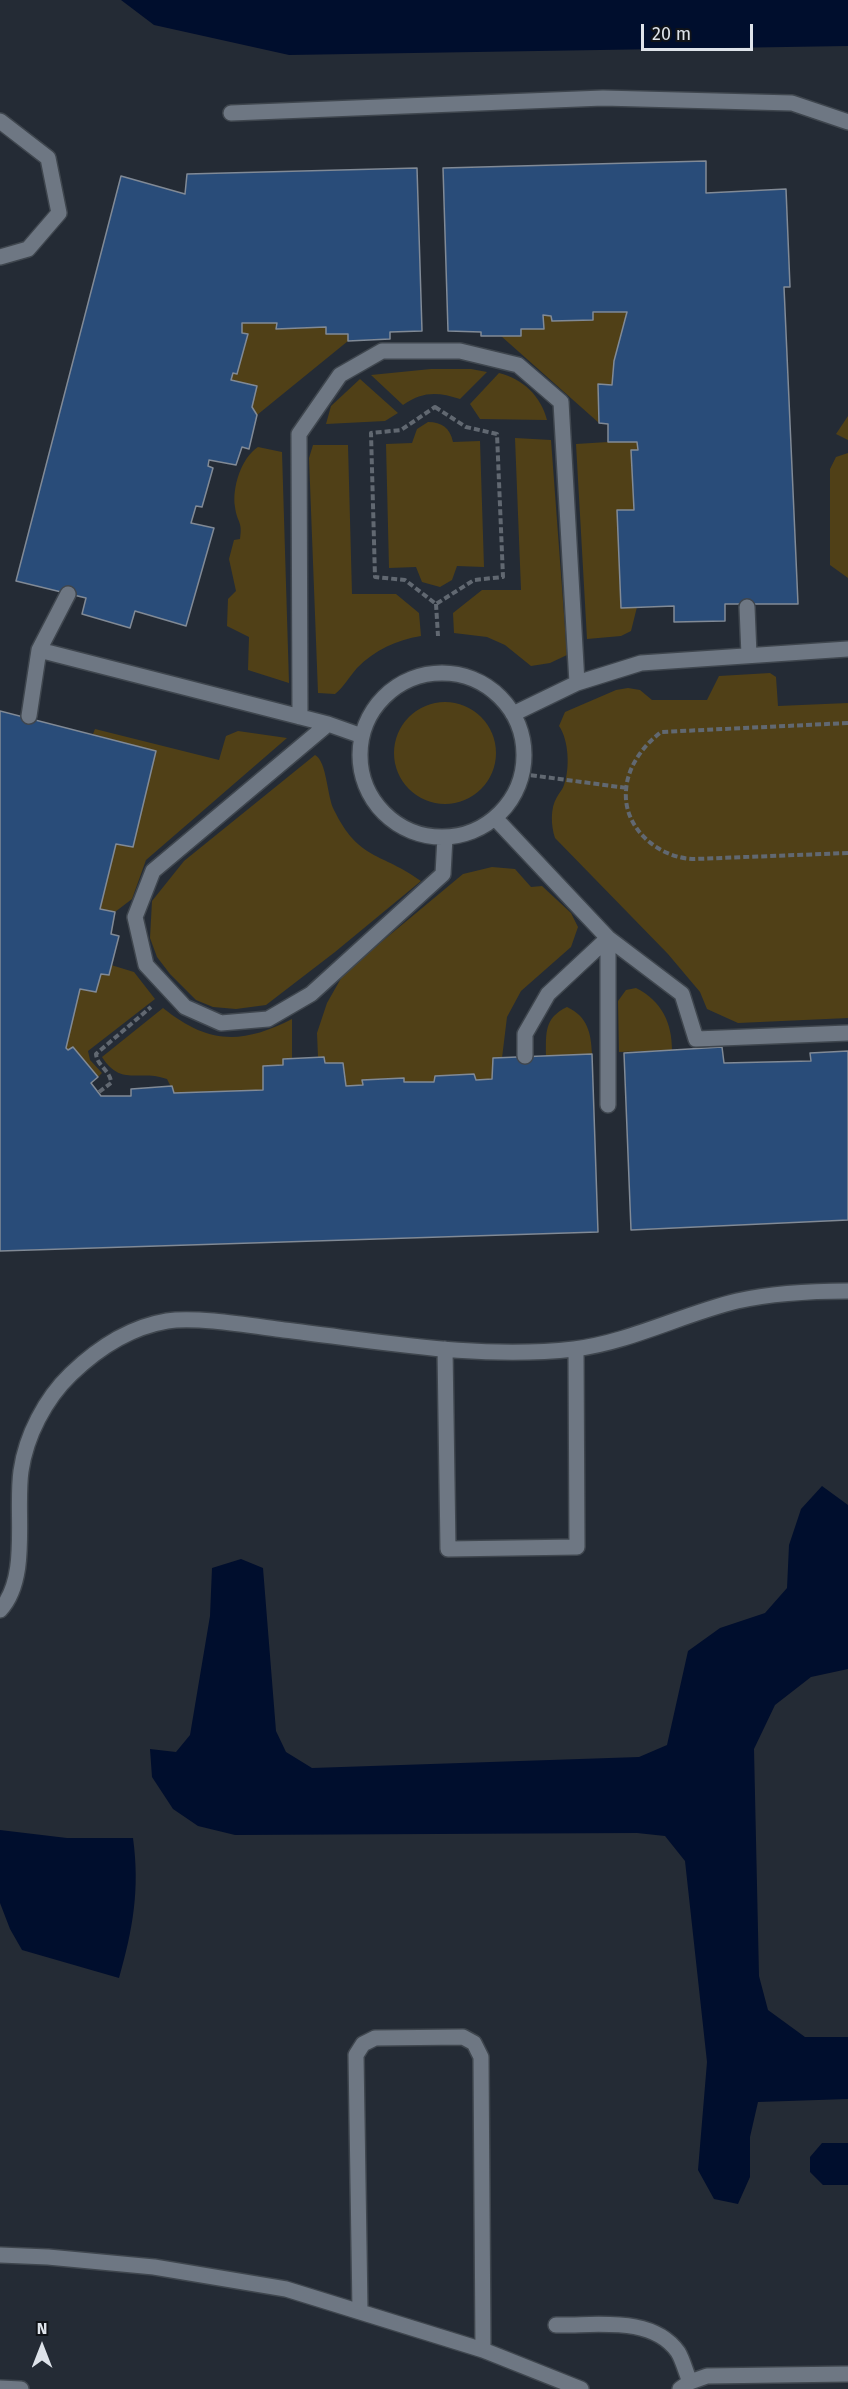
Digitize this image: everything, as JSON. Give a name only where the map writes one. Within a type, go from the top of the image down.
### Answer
[{"type":"street","points":[[231,113],[603,98],[792,103],[848,123]]},
{"type":"street","points":[[0,121],[48,158],[59,213],[28,249],[0,257]]},
{"type":"street","points":[[300,717],[299,434],[340,375],[382,351],[460,351],[518,365],[561,402],[577,683]]},
{"type":"street","points":[[29,716],[39,650],[68,594]]},
{"type":"street","points":[[747,607],[749,655]]},
{"type":"street","points":[[513,714],[577,683],[641,663],[848,649]]},
{"type":"street","points":[[39,650],[328,724],[362,736]]},
{"type":"street","points":[[438,673],[467,677],[481,683],[505,701],[513,714],[522,733],[525,754],[522,774],[508,806],[480,829],[445,837],[423,836],[403,828],[385,815],[372,798],[363,779],[360,757],[362,736],[375,709],[396,688],[423,676],[438,673]]},
{"type":"street","points":[[328,724],[153,871],[135,917],[146,966],[185,1007],[220,1023],[268,1018],[311,994],[443,874],[445,837]]},
{"type":"street","points":[[495,818],[608,938],[682,994],[696,1039],[848,1034]]},
{"type":"street","points":[[525,1056],[525,1034],[548,994],[608,938]]},
{"type":"street","points":[[608,938],[608,1105]]},
{"type":"street","points":[[0,1610],[9,1600],[16,1581],[21,1472],[27,1444],[45,1406],[71,1374],[124,1333],[169,1321],[221,1323],[446,1349],[506,1352],[576,1349],[738,1301],[808,1291],[848,1291]]},
{"type":"street","points":[[446,1349],[448,1549],[577,1547],[576,1349]]},
{"type":"street","points":[[360,2310],[356,2055],[363,2044],[375,2038],[463,2037],[474,2043],[481,2057],[483,2350]]},
{"type":"street","points":[[0,2255],[143,2265],[228,2277],[286,2289],[360,2310],[483,2350],[581,2389]]},
{"type":"street","points":[[556,2325],[630,2326],[660,2335],[678,2352],[685,2386],[707,2376],[848,2374]]},
{"type":"street","points":[[0,2388],[21,2389]]},
{"type":"path","points":[[436,604],[474,580],[503,577],[497,434],[466,427],[435,407],[401,430],[371,433],[375,577],[405,580],[436,604],[438,636]]},
{"type":"path","points":[[848,723],[661,732],[645,744],[633,766],[627,788],[629,811],[639,831],[660,850],[675,857],[695,859],[848,853]]},
{"type":"path","points":[[522,774],[627,788]]},
{"type":"path","points":[[99,1092],[111,1083],[111,1078],[97,1060],[96,1054],[170,991]]},
{"type":"shaded area","points":[[627,312],[614,361],[612,385],[598,384],[599,423],[501,336],[521,336],[521,329],[543,329],[543,315]]},
{"type":"shaded area","points":[[242,323],[277,323],[277,329],[326,327],[327,334],[348,334],[348,341],[257,415],[252,407],[257,386],[231,380],[233,373],[237,373],[248,335],[242,333]]},
{"type":"shaded area","points":[[431,369],[471,369],[487,372],[460,399],[431,394],[417,397],[403,405],[371,375]]},
{"type":"shaded area","points":[[499,373],[516,380],[530,390],[540,403],[547,420],[480,419],[470,404]]},
{"type":"shaded area","points":[[360,379],[398,413],[385,421],[326,424],[331,406]]},
{"type":"shaded area","points":[[848,416],[848,440],[836,434]]},
{"type":"shaded area","points":[[428,422],[445,427],[453,442],[480,441],[484,567],[457,566],[452,580],[440,587],[422,582],[416,567],[389,568],[386,444],[412,443],[417,429]]},
{"type":"shaded area","points":[[515,438],[551,440],[567,655],[550,663],[531,666],[505,645],[487,637],[454,633],[453,613],[482,590],[521,590]]},
{"type":"shaded area","points":[[637,442],[638,450],[631,451],[634,510],[617,510],[637,607],[631,631],[621,636],[587,639],[576,444]]},
{"type":"shaded area","points":[[313,445],[348,445],[352,594],[396,594],[419,613],[421,636],[395,643],[371,656],[357,668],[335,694],[318,693],[309,458]]},
{"type":"shaded area","points":[[258,447],[282,452],[289,683],[248,670],[249,637],[227,626],[228,599],[236,591],[229,559],[234,540],[240,539],[241,533],[234,499],[236,483],[242,466]]},
{"type":"shaded area","points":[[848,453],[848,578],[830,565],[830,469],[836,457]]},
{"type":"shaded area","points":[[770,673],[776,677],[778,706],[848,703],[848,1018],[738,1023],[707,1009],[700,992],[668,954],[555,838],[552,823],[553,806],[563,786],[567,771],[567,747],[559,726],[565,712],[616,690],[628,688],[640,690],[652,700],[707,700],[719,676]]},
{"type":"shaded area","points":[[445,702],[465,706],[481,717],[492,733],[496,753],[492,773],[481,789],[465,800],[445,804],[425,800],[409,789],[398,773],[394,753],[398,733],[409,717],[425,706]]},
{"type":"shaded area","points":[[95,729],[219,760],[226,736],[238,731],[287,738],[146,860],[132,899],[115,912],[100,909],[116,844],[133,847],[155,751],[93,734]]},
{"type":"shaded area","points":[[315,755],[322,764],[334,810],[353,839],[372,854],[421,881],[266,1005],[236,1009],[213,1007],[196,1000],[157,957],[150,938],[152,901],[184,861]]},
{"type":"shaded area","points":[[492,867],[515,869],[531,887],[542,886],[571,913],[578,927],[571,947],[521,991],[507,1017],[502,1058],[493,1058],[492,1079],[476,1080],[474,1074],[435,1076],[434,1082],[404,1082],[403,1078],[363,1080],[363,1085],[346,1086],[342,1063],[325,1063],[323,1057],[318,1057],[317,1033],[327,1003],[344,973],[463,874]]},
{"type":"shaded area","points":[[111,965],[134,972],[155,999],[88,1051],[90,1060],[102,1073],[98,1077],[73,1047],[68,1050],[66,1048],[80,989],[96,992],[101,974]]},
{"type":"shaded area","points":[[636,988],[653,999],[664,1014],[672,1040],[672,1050],[619,1052],[618,1001],[626,990]]},
{"type":"shaded area","points":[[567,1007],[580,1016],[587,1026],[592,1054],[546,1056],[550,1021],[559,1011]]},
{"type":"shaded area","points":[[163,1008],[195,1029],[225,1037],[257,1033],[292,1019],[292,1058],[283,1059],[283,1065],[263,1066],[263,1090],[174,1093],[167,1079],[157,1076],[131,1076],[116,1072],[102,1057]]},
{"type":"water","points":[[121,0],[848,0],[848,46],[289,55],[154,25]]},
{"type":"water","points":[[822,1486],[848,1505],[848,1669],[811,1677],[775,1705],[754,1749],[759,1976],[768,2010],[805,2037],[848,2037],[848,2099],[758,2102],[750,2137],[750,2177],[738,2204],[714,2199],[698,2170],[707,2062],[685,1861],[665,1836],[637,1833],[235,1835],[198,1826],[173,1809],[152,1777],[150,1749],[176,1752],[190,1735],[210,1616],[212,1568],[241,1559],[263,1568],[276,1731],[286,1752],[312,1768],[639,1757],[667,1745],[688,1651],[720,1628],[765,1613],[787,1588],[789,1545],[801,1509]]},
{"type":"water","points":[[0,1830],[67,1838],[133,1838],[136,1874],[134,1909],[119,1978],[22,1950],[10,1929],[0,1903]]},
{"type":"water","points":[[822,2143],[848,2143],[848,2185],[823,2185],[810,2172],[810,2157]]},
{"type":"building","points":[[706,161],[706,193],[786,189],[790,287],[784,287],[798,604],[725,604],[725,621],[674,622],[674,606],[621,608],[617,510],[634,510],[631,450],[638,450],[637,442],[608,442],[608,424],[599,423],[598,384],[612,385],[614,361],[627,312],[593,312],[593,320],[552,321],[551,316],[543,315],[544,329],[521,329],[521,336],[481,336],[481,332],[448,331],[443,168]]},
{"type":"building","points":[[417,168],[422,331],[390,332],[390,339],[348,341],[348,334],[326,334],[326,327],[276,329],[277,323],[242,323],[242,333],[248,334],[237,374],[233,373],[231,380],[257,386],[252,407],[257,415],[249,449],[242,447],[236,465],[209,460],[208,466],[213,468],[202,507],[196,506],[191,523],[214,528],[186,626],[135,611],[130,628],[82,614],[86,598],[16,581],[121,176],[185,194],[187,174]]},
{"type":"building","points":[[0,711],[156,751],[133,847],[116,844],[100,909],[115,912],[111,934],[119,936],[109,975],[101,974],[96,992],[80,989],[66,1048],[68,1050],[73,1047],[98,1077],[91,1083],[101,1096],[131,1096],[131,1089],[172,1086],[174,1093],[263,1090],[263,1066],[283,1065],[283,1059],[324,1057],[325,1063],[343,1063],[346,1086],[363,1085],[362,1080],[404,1078],[404,1082],[434,1082],[435,1076],[474,1074],[476,1080],[492,1079],[493,1058],[592,1054],[598,1232],[0,1251]]},
{"type":"building","points":[[722,1047],[724,1063],[811,1061],[810,1053],[848,1051],[848,1220],[631,1230],[624,1053]]}]
